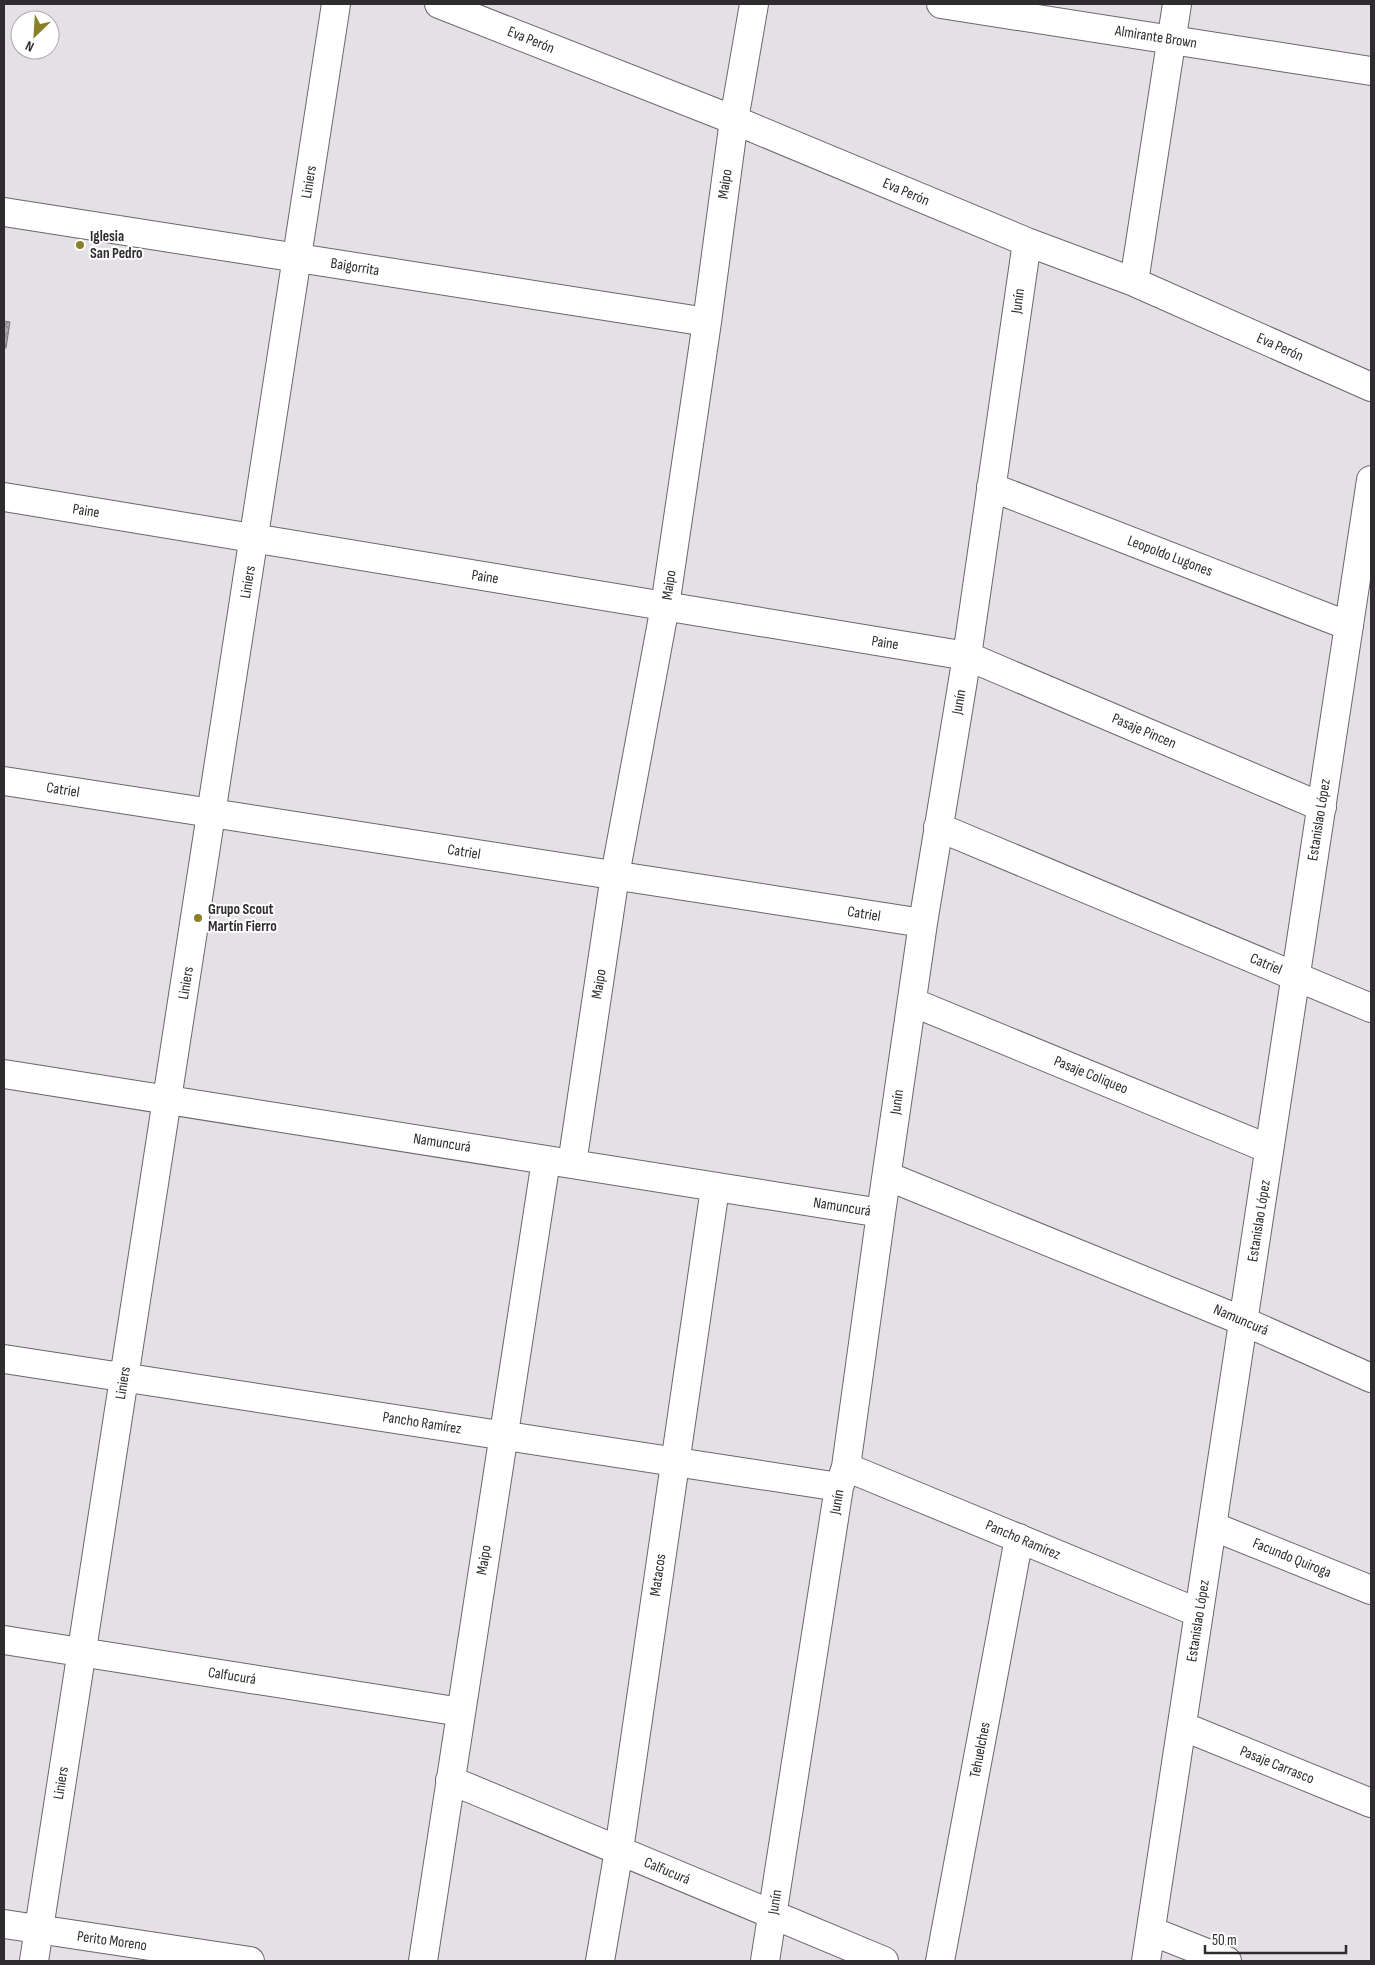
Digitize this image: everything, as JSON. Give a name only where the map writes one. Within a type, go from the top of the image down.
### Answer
[{"type":"street","name":"Liniers","points":[[34,1961],[336,4]]},
{"type":"street","name":"Eva Perón","points":[[439,4],[734,120],[1027,242],[1134,282],[1371,387]]},
{"type":"street","name":"Maipo","points":[[423,1961],[504,1436],[615,875],[665,606],[707,322],[734,120],[754,4]]},
{"type":"street","name":"Almirante Brown","points":[[941,4],[1371,71]]},
{"type":"street","points":[[1134,282],[1177,4]]},
{"type":"street","name":"Baigorrita","points":[[4,212],[707,322]]},
{"type":"street","name":"Junín","points":[[765,1961],[843,1477],[938,827],[967,656],[1027,242]]},
{"type":"street","name":"Estanislao López","points":[[1146,1961],[1371,480]]},
{"type":"street","name":"Leopoldo Lugones","points":[[991,487],[1349,626]]},
{"type":"street","name":"Paine","points":[[4,497],[967,656]]},
{"type":"street","name":"Pasaje Pincen","points":[[967,656],[1322,807]]},
{"type":"street","name":"Catriel","points":[[4,781],[924,923]]},
{"type":"street","name":"Catriel","points":[[938,827],[1371,1008]]},
{"type":"street","name":"Pasaje Coliqueo","points":[[912,1002],[1269,1149]]},
{"type":"street","name":"Namuncurá","points":[[4,1074],[881,1213]]},
{"type":"street","name":"Namuncurá","points":[[887,1176],[1243,1321],[1371,1378]]},
{"type":"street","name":"Matacos","points":[[600,1961],[619,1850],[715,1188]]},
{"type":"street","name":"Pancho Ramírez","points":[[4,1359],[674,1461],[843,1477],[1019,1538],[1199,1613]]},
{"type":"street","name":"Facundo Quiroga","points":[[1212,1526],[1371,1590]]},
{"type":"street","name":"Tehuelches","points":[[940,1961],[1019,1538]]},
{"type":"street","name":"Calfucurá","points":[[4,1640],[460,1712]]},
{"type":"street","name":"Pasaje Carrasco","points":[[1182,1726],[1371,1803]]},
{"type":"street","name":"Calfucurá","points":[[450,1780],[884,1961]]},
{"type":"street","name":"Perito Moreno","points":[[4,1924],[250,1961]]},
{"type":"street","points":[[1151,1931],[1227,1961]]},
{"type":"building","points":[[4,321],[10,322],[6,348],[4,348]]},
{"type":"place","name":"Iglesia San Pedro","points":[[80,245]]},
{"type":"place","name":"Grupo Scout Martín Fierro","points":[[198,918]]}]
